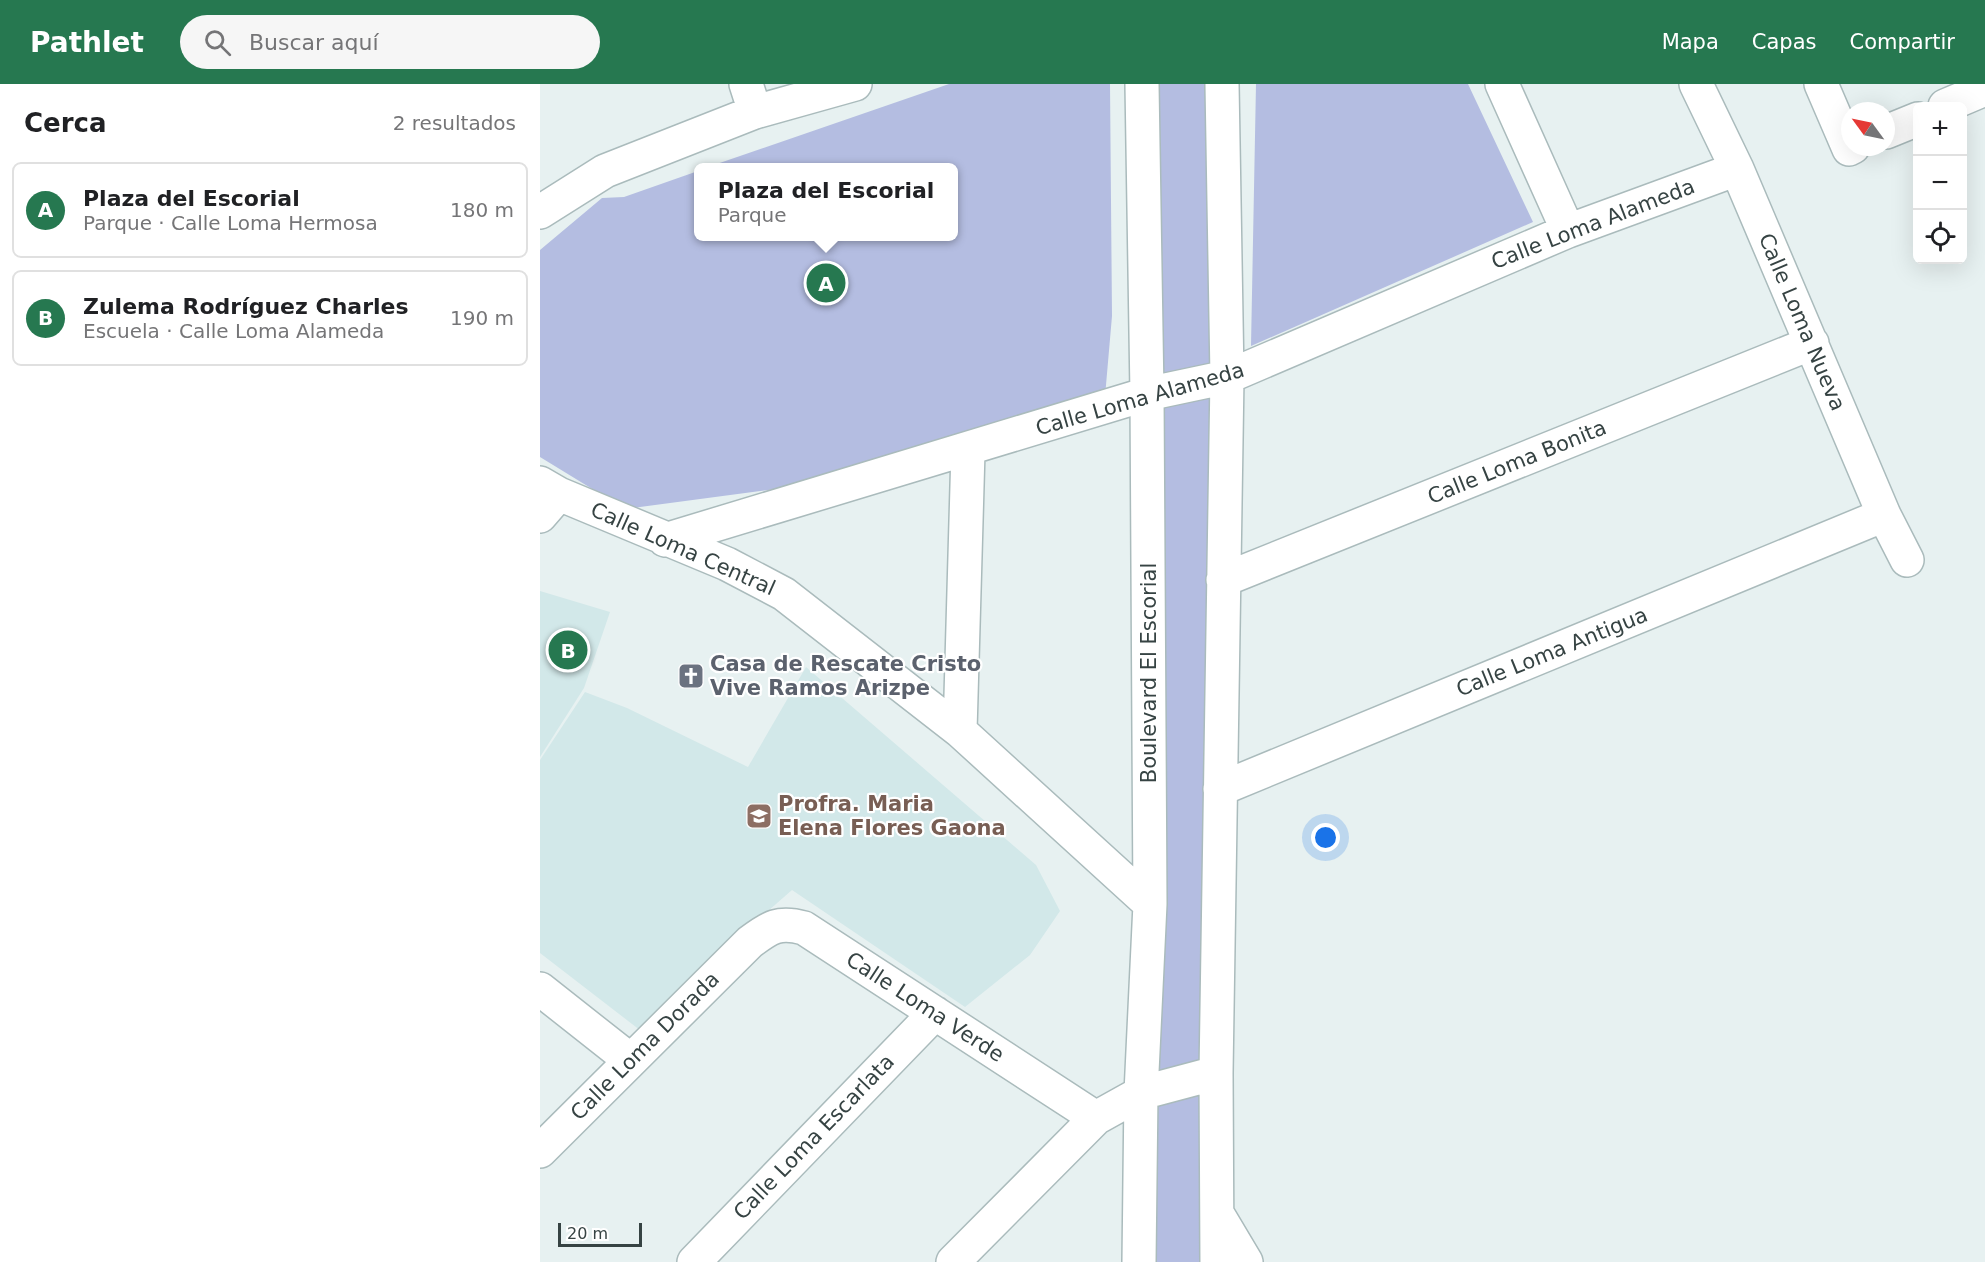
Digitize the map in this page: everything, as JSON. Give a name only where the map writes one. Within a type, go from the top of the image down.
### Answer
[{"type":"street","points":[[540,212],[605,171],[751,98],[855,84]]},
{"type":"street","name":"Boulevard El Escorial","points":[[1139,1262],[1141,1093],[1150,904],[1147,394],[1142,84]]},
{"type":"street","points":[[1217,1262],[1216,1073],[1227,377],[1222,84]]},
{"type":"street","points":[[1502,84],[1568,231]]},
{"type":"street","name":"Calle Loma Nueva","points":[[1696,84],[1737,169],[1884,515],[1907,560]]},
{"type":"street","points":[[1821,84],[1841,130]]},
{"type":"street","points":[[1954,102],[1985,89]]},
{"type":"street","points":[[1895,128],[1913,120]]},
{"type":"street","name":"Calle Loma Alameda","points":[[665,540],[1147,394],[1227,377],[1568,231],[1737,169]]},
{"type":"street","name":"Calle Loma Bonita","points":[[1223,580],[1812,343]]},
{"type":"street","points":[[960,730],[968,450]]},
{"type":"street","name":"Calle Loma Central","points":[[546,498],[727,564],[784,594],[960,730],[1150,904]]},
{"type":"street","name":"Calle Loma Antigua","points":[[1220,789],[1884,515]]},
{"type":"street","name":"Calle Loma Verde","points":[[750,942],[768,929],[786,923],[804,928],[1096,1118]]},
{"type":"street","name":"Calle Loma Dorada","points":[[540,1151],[750,942]]},
{"type":"street","points":[[540,989],[630,1060]]},
{"type":"street","name":"Calle Loma Escarlata","points":[[694,1262],[935,1013]]},
{"type":"street","points":[[953,1262],[1096,1118],[1141,1093],[1216,1073]]},
{"type":"street","points":[[1218,1215],[1246,1262]]},
{"type":"shaded area","points":[[949,84],[1110,84],[1112,316],[1104,408],[776,489],[625,509],[540,457],[540,250],[602,198],[624,197],[694,172],[694,241],[958,241],[958,163],[720,163]]},
{"type":"shaded area","points":[[1144,84],[1221,84],[1225,375],[1149,393]]},
{"type":"shaded area","points":[[1256,84],[1468,84],[1533,222],[1251,346]]},
{"type":"shaded area","points":[[1225,378],[1215,1072],[1143,1091],[1149,396]]},
{"type":"shaded area","points":[[540,591],[610,612],[584,688],[540,757]]},
{"type":"shaded area","name":"Profra. Maria Elena Flores Gaona","points":[[806,667],[1036,865],[1060,911],[1030,955],[965,1007],[792,890],[671,996],[645,1034],[540,953],[540,760],[585,692],[627,708],[748,767]]},
{"type":"shaded area","points":[[1216,1074],[1216,1262],[1141,1262],[1142,1094]]},
{"type":"place","name":"Plaza del Escorial","points":[[826,283]]},
{"type":"place","name":"Zulema Rodríguez Charles","points":[[568,650]]},
{"type":"place","name":"Casa de Rescate Cristo Vive Ramos Arizpe","points":[[691,676]]},
{"type":"place","name":"Profra. Maria Elena Flores Gaona","points":[[759,816]]}]
